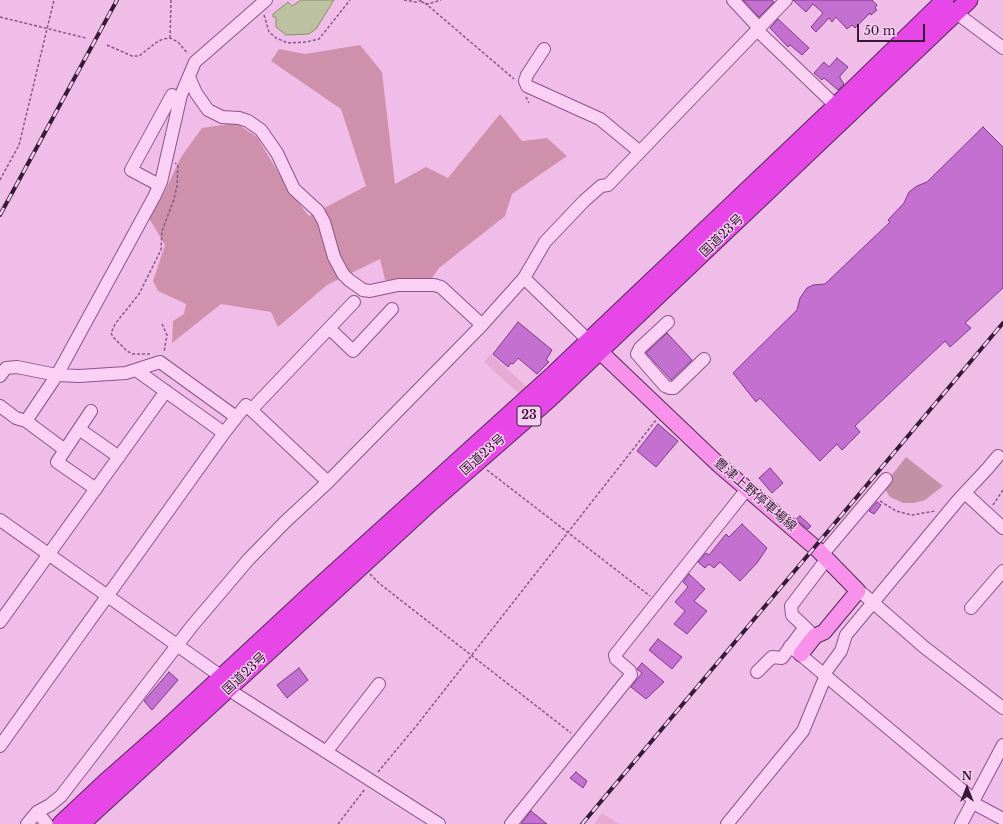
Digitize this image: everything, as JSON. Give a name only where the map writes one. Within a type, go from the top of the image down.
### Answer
[{"type":"highway","name":"国道23号","points":[[81,824],[226,683],[315,590],[551,370],[594,346],[634,320],[969,0]]},
{"type":"highway","name":"国道23号","points":[[61,824],[362,566],[476,461],[549,399],[594,346],[942,1]]},
{"type":"main road","name":"豊津上野停車場線","points":[[594,346],[719,465],[824,557],[858,591]]},
{"type":"main road","points":[[796,650],[810,632],[824,632],[858,591]]},
{"type":"street","points":[[733,0],[758,29],[836,106]]},
{"type":"street","points":[[27,824],[37,812],[50,805],[61,796],[192,626],[248,560],[285,522],[328,482],[482,325],[524,278],[545,242],[584,202],[602,186],[608,185],[786,0]]},
{"type":"street","points":[[942,1],[1003,48]]},
{"type":"street","points":[[26,421],[57,375],[159,185],[181,95],[195,62],[262,4]]},
{"type":"street","points":[[544,49],[527,75],[525,81],[527,86],[600,119],[640,152]]},
{"type":"street","points":[[188,78],[202,103],[213,114],[239,118],[248,121],[261,130],[277,153],[294,189],[318,211],[324,222],[334,257],[343,274],[349,280],[363,290],[370,291],[398,285],[434,285],[441,287],[482,325]]},
{"type":"street","points":[[159,185],[131,170],[172,95]]},
{"type":"street","points":[[524,278],[594,346]]},
{"type":"street","points":[[251,410],[354,302]]},
{"type":"street","points":[[330,328],[354,350],[392,309]]},
{"type":"street","points":[[668,322],[640,348],[637,354],[665,386],[674,388],[704,359]]},
{"type":"street","points":[[0,376],[6,368],[17,367],[57,375],[79,376],[126,373],[136,370],[158,358],[236,417]]},
{"type":"street","points":[[136,370],[224,433]]},
{"type":"street","points":[[0,622],[166,391]]},
{"type":"street","points":[[0,746],[224,433],[246,405],[328,482]]},
{"type":"street","points":[[0,406],[16,418],[26,421],[65,450]]},
{"type":"street","points":[[91,411],[57,462],[96,489]]},
{"type":"street","points":[[79,429],[119,457]]},
{"type":"street","points":[[978,474],[1000,455]]},
{"type":"street","points":[[727,824],[803,731],[825,675],[841,651],[846,635],[965,493],[1000,455]]},
{"type":"street","points":[[810,632],[792,615],[791,606],[824,557],[886,479]]},
{"type":"street","points":[[511,824],[631,675],[630,671],[616,659],[615,655],[747,489]]},
{"type":"street","points":[[965,493],[1003,528]]},
{"type":"street","points":[[0,520],[178,646],[226,683],[326,752],[439,824]]},
{"type":"street","points":[[971,608],[1003,571]]},
{"type":"street","points":[[858,591],[924,647],[1003,708]]},
{"type":"street","points":[[757,672],[772,657],[782,658],[796,650],[973,801],[1003,819]]},
{"type":"street","points":[[326,752],[379,684]]},
{"type":"street","points":[[961,824],[1002,747]]},
{"type":"street","points":[[37,812],[47,824]]},
{"type":"path","points":[[0,180],[19,145],[54,0]]},
{"type":"path","points":[[170,38],[171,0]]},
{"type":"path","points":[[262,4],[267,28],[272,35],[281,41],[297,44],[319,39],[350,0]]},
{"type":"path","points":[[404,0],[428,4],[441,0]]},
{"type":"path","points":[[424,3],[480,48],[516,81]]},
{"type":"path","points":[[0,17],[86,38]]},
{"type":"path","points":[[107,45],[132,56],[139,56],[156,42],[170,38],[178,42],[195,62]]},
{"type":"path","points":[[525,94],[529,103]]},
{"type":"path","points":[[162,324],[167,335],[163,357],[158,358],[132,354],[112,337],[111,333],[115,324],[139,294],[161,250],[162,231],[174,199],[177,186],[178,165],[166,158]]},
{"type":"path","points":[[338,824],[659,416],[661,409]]},
{"type":"path","points":[[476,461],[658,602]]},
{"type":"path","points":[[986,512],[997,501],[1003,490]]},
{"type":"path","points":[[872,496],[896,511],[912,514],[927,513],[940,509]]},
{"type":"path","points":[[362,566],[380,584],[580,739]]},
{"type":"shaded area","points":[[301,0],[334,0],[316,29],[309,34],[286,35],[276,27],[276,17],[273,17],[273,14],[288,2],[292,6]]},
{"type":"shaded area","points":[[360,45],[382,72],[395,184],[426,167],[448,178],[500,114],[522,141],[547,138],[567,156],[512,194],[505,216],[439,268],[432,278],[385,280],[380,259],[327,285],[278,327],[271,312],[221,304],[172,343],[173,321],[184,314],[186,304],[158,291],[153,281],[165,245],[149,218],[165,191],[181,157],[202,128],[236,123],[257,137],[290,192],[309,216],[366,186],[341,109],[271,61],[279,49],[305,54]]},
{"type":"shaded area","points":[[491,354],[527,387],[519,394],[484,362]]},
{"type":"shaded area","points":[[906,457],[943,486],[925,500],[914,503],[903,503],[890,497],[883,486]]},
{"type":"shaded area","points":[[602,813],[619,824],[594,824]]},
{"type":"building","points":[[743,0],[772,0],[774,2],[759,17]]},
{"type":"building","points":[[793,0],[872,0],[877,5],[875,8],[877,10],[871,15],[870,13],[855,28],[852,25],[847,29],[836,17],[832,22],[829,18],[816,32],[811,27],[823,13],[813,4],[806,12]]},
{"type":"building","points":[[778,19],[809,48],[802,55],[790,45],[788,47],[770,28]]},
{"type":"building","points":[[837,58],[848,67],[840,76],[844,84],[838,90],[824,78],[822,80],[814,73],[824,62],[829,67]]},
{"type":"building","points":[[983,127],[1003,147],[1003,288],[965,323],[971,328],[950,347],[945,341],[855,426],[860,432],[842,450],[837,444],[820,461],[760,398],[756,402],[733,373],[797,310],[800,298],[807,288],[813,285],[825,284],[890,222],[888,220],[904,203],[909,192],[917,186],[927,182]]},
{"type":"building","points":[[518,322],[552,350],[546,360],[549,362],[537,374],[518,358],[508,367],[493,354]]},
{"type":"building","points":[[667,333],[692,360],[671,380],[646,353]]},
{"type":"building","points":[[658,424],[678,441],[656,467],[637,451]]},
{"type":"building","points":[[770,468],[783,483],[772,493],[759,478]]},
{"type":"building","points":[[877,502],[881,505],[874,514],[869,511]]},
{"type":"building","points":[[800,516],[811,526],[808,529],[796,519]]},
{"type":"building","points":[[742,524],[767,548],[757,563],[740,581],[720,562],[714,568],[709,564],[705,568],[698,562],[706,553],[709,555],[726,534],[729,537]]},
{"type":"building","points":[[689,574],[705,589],[694,601],[707,611],[687,634],[674,624],[685,611],[675,602],[688,587],[683,582]]},
{"type":"building","points":[[658,639],[682,657],[672,669],[649,650]]},
{"type":"building","points":[[642,663],[664,682],[646,699],[631,687],[642,673],[637,669]]},
{"type":"building","points":[[299,668],[308,680],[287,698],[277,685]]},
{"type":"building","points":[[169,672],[178,680],[152,710],[144,701]]},
{"type":"building","points":[[576,772],[587,781],[583,788],[570,778]]},
{"type":"building","points":[[531,811],[547,824],[521,824]]},
{"type":"railway","points":[[0,215],[117,0]]},
{"type":"railway","points":[[582,824],[1003,323]]}]
